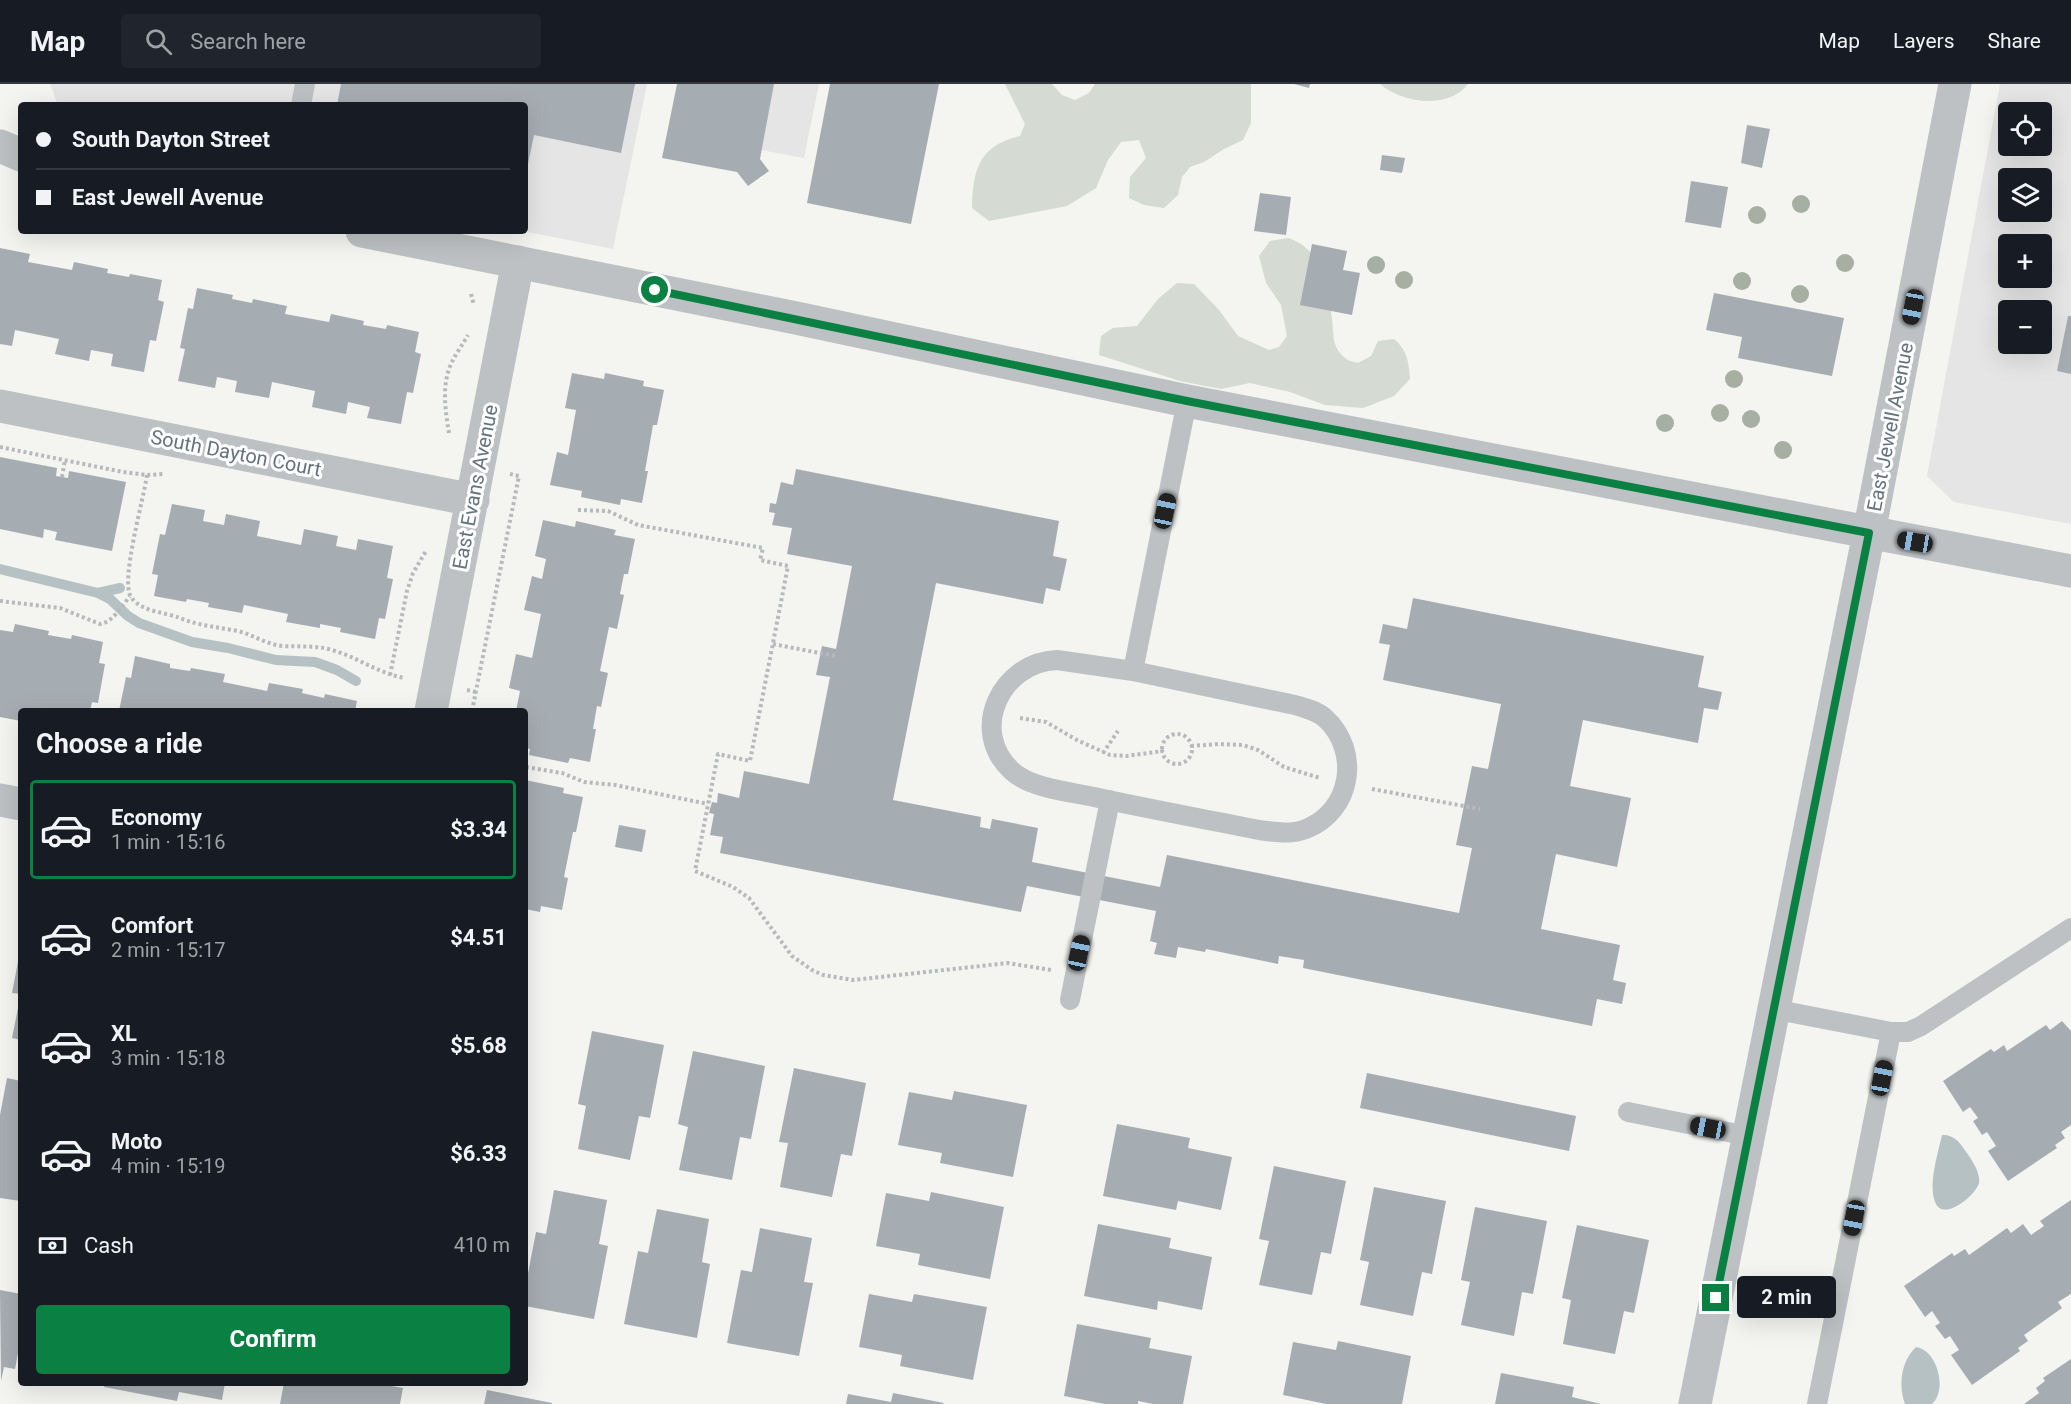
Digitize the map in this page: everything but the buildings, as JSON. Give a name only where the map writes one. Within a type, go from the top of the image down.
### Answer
[{"type":"street","name":"East Jewell Avenue","points":[[1695,1404],[1869,533],[1955,84]]},
{"type":"street","points":[[0,146],[18,154]]},
{"type":"street","points":[[377,234],[796,318],[1187,401],[2071,571]]},
{"type":"street","name":"East Evans Avenue","points":[[432,708],[518,262]]},
{"type":"street","name":"South Dayton Court","points":[[0,406],[473,500]]},
{"type":"street","points":[[0,800],[18,803]]},
{"type":"lane","points":[[302,102],[305,84]]},
{"type":"lane","points":[[1133,671],[1187,401]]},
{"type":"lane","points":[[1050,660],[1072,661],[1133,671],[1295,705],[1318,713],[1339,734],[1344,747],[1348,773],[1343,793],[1332,812],[1304,830],[1291,832],[1259,830],[1048,787],[1024,779],[1013,772],[999,753],[994,741],[993,714],[1001,691],[1018,672],[1037,662],[1050,660]]},
{"type":"lane","points":[[1070,1000],[1110,801]]},
{"type":"lane","points":[[1773,1009],[1891,1032],[1908,1032],[1922,1026],[2071,928]]},
{"type":"lane","points":[[1817,1404],[1891,1032]]},
{"type":"lane","points":[[1628,1112],[1748,1136]]},
{"type":"path","points":[[471,294],[475,312]]},
{"type":"path","points":[[448,441],[444,401],[447,374],[452,361],[469,334]]},
{"type":"path","points":[[62,477],[65,460]]},
{"type":"path","points":[[147,475],[134,536],[128,585],[130,596],[140,605],[198,625],[240,632],[282,646],[315,646],[333,650],[390,675],[407,591],[413,573],[429,546]]},
{"type":"path","points":[[473,708],[519,476]]},
{"type":"path","points":[[578,510],[608,511],[638,525],[763,548],[760,560],[788,566],[750,761],[718,754],[695,871],[733,887],[749,898],[792,956],[812,970],[836,978],[853,980],[1008,963],[1075,975]]},
{"type":"path","points":[[0,601],[60,608],[100,624],[111,619],[130,596]]},
{"type":"path","points":[[773,644],[835,656]]},
{"type":"path","points":[[993,714],[1046,722],[1077,741],[1103,753],[1126,756],[1163,751]]},
{"type":"path","points":[[1103,753],[1118,731]]},
{"type":"path","points":[[1181,734],[1191,740],[1192,752],[1187,762],[1174,763],[1164,758],[1163,751],[1162,745],[1169,736],[1181,734]]},
{"type":"path","points":[[528,767],[562,773],[592,783],[615,785],[708,804]]},
{"type":"shaded area","points":[[50,84],[647,84],[613,249],[528,232],[528,102],[57,102]]},
{"type":"shaded area","points":[[774,84],[819,84],[804,158],[761,150]]},
{"type":"shaded area","points":[[1005,84],[1052,84],[1062,95],[1075,100],[1089,93],[1095,84],[1251,84],[1251,123],[1243,140],[1204,162],[1190,167],[1182,177],[1178,195],[1164,208],[1144,205],[1129,198],[1130,177],[1146,158],[1139,140],[1121,142],[1108,160],[1096,188],[1067,206],[989,221],[972,208],[977,171],[987,153],[1006,140],[1020,136],[1025,124]]},
{"type":"shaded area","points":[[1380,84],[1468,84],[1449,98],[1425,101],[1400,96]]},
{"type":"shaded area","points":[[2000,84],[2071,84],[2071,524],[1954,502],[1927,476]]},
{"type":"shaded area","points":[[1288,238],[1300,243],[1309,251],[1322,271],[1326,283],[1335,344],[1345,358],[1358,363],[1371,356],[1378,341],[1394,339],[1405,352],[1410,379],[1394,396],[1363,408],[1325,405],[1290,392],[1250,383],[1221,389],[1180,381],[1099,355],[1101,336],[1113,328],[1137,326],[1158,299],[1177,283],[1194,284],[1219,310],[1238,336],[1269,350],[1279,347],[1287,336],[1281,305],[1266,283],[1259,256],[1270,241]]},
{"type":"shaded area","points":[[1942,1135],[1952,1137],[1960,1143],[1974,1165],[1979,1179],[1977,1188],[1972,1194],[1960,1204],[1946,1210],[1936,1204],[1933,1189],[1934,1170]]},
{"type":"shaded area","points":[[1916,1347],[1930,1355],[1938,1371],[1939,1389],[1932,1404],[1905,1404],[1903,1397],[1901,1382],[1904,1366]]},
{"type":"waterway","points":[[0,569],[98,593],[110,599],[139,623],[192,642],[276,660],[315,662],[337,670],[356,681]]},
{"type":"waterway","points":[[98,593],[120,588]]},
{"type":"route","points":[[655,290],[1187,401],[1869,533],[1716,1298]]}]
